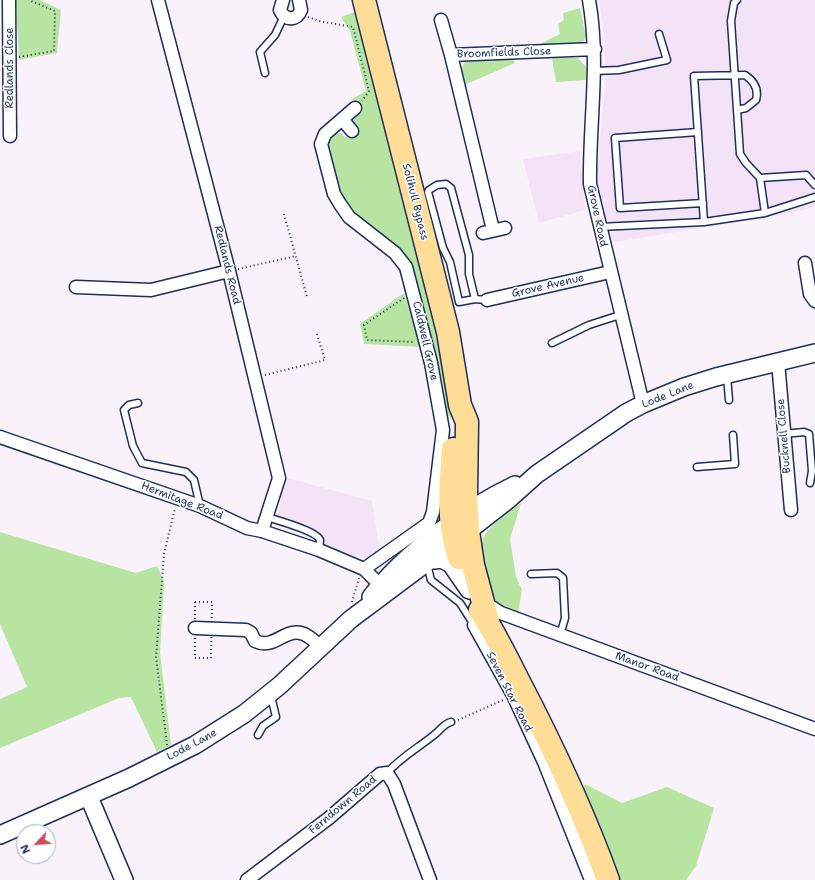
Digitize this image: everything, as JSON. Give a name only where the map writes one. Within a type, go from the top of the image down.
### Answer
[{"type":"highway","name":"Solihull Bypass","points":[[364,0],[448,332],[460,405],[467,422],[466,484],[460,527]]},
{"type":"highway","name":"Solihull Bypass","points":[[460,405],[451,472],[460,527]]},
{"type":"highway","name":"Seven Star Road","points":[[460,527],[475,595],[536,714],[581,832],[608,880]]},
{"type":"main road","name":"Lode Lane","points":[[0,835],[89,796],[168,758],[220,730],[270,694],[321,648],[352,611],[415,552],[509,499],[537,474],[609,424],[643,404],[684,387],[727,374],[815,353]]},
{"type":"main road","name":"Lode Lane","points":[[352,611],[428,562],[460,527],[490,498],[537,474]]},
{"type":"main road","points":[[466,484],[478,497],[490,498]]},
{"type":"main road","points":[[428,562],[442,558],[448,561],[475,595]]},
{"type":"main road","points":[[89,796],[124,880]]},
{"type":"street","name":"Redlands Close","points":[[9,0],[11,59],[10,136]]},
{"type":"street","name":"Redlands Road","points":[[158,0],[229,271],[279,478],[262,531]]},
{"type":"street","points":[[283,0],[280,7],[284,16],[294,18],[300,14],[302,7],[298,0]]},
{"type":"street","name":"Grove Road","points":[[588,0],[595,49],[590,148],[590,184],[620,315],[643,404]]},
{"type":"street","points":[[440,20],[451,55]]},
{"type":"street","name":"Broomfields Close","points":[[494,231],[482,160],[451,55],[595,49]]},
{"type":"street","name":"Caldwell Grove","points":[[355,108],[325,134],[321,144],[334,194],[349,217],[395,253],[406,267],[426,343],[443,430],[432,517],[429,523],[364,570]]},
{"type":"street","points":[[342,119],[352,131]]},
{"type":"street","points":[[805,263],[810,294],[815,301]]},
{"type":"street","points":[[76,287],[151,290],[229,271]]},
{"type":"street","name":"Grove Avenue","points":[[481,299],[610,272]]},
{"type":"street","name":"Bucknell Close","points":[[778,362],[791,510]]},
{"type":"street","name":"Hermitage Road","points":[[0,437],[200,506],[247,528],[262,531],[319,550],[364,570],[380,585]]},
{"type":"street","name":"Manor Road","points":[[487,620],[560,635],[815,729]]},
{"type":"street","name":"Seven Star Road","points":[[487,620],[513,695],[544,762],[581,832],[591,880]]},
{"type":"street","points":[[195,628],[246,630],[251,633],[255,641],[265,644],[292,632],[302,632],[315,640],[321,648]]},
{"type":"street","name":"Ferndown Road","points":[[247,880],[329,818],[380,774],[387,773],[394,784],[430,880]]},
{"type":"lane","points":[[737,0],[734,4],[731,21],[740,154],[760,178],[765,214]]},
{"type":"lane","points":[[265,73],[260,52],[275,35],[284,16]]},
{"type":"lane","points":[[594,70],[620,70],[666,60],[659,34]]},
{"type":"lane","points":[[704,222],[694,76],[745,75],[750,79],[757,90],[756,100],[752,104],[737,110]]},
{"type":"lane","points":[[698,132],[615,138],[620,208],[703,203]]},
{"type":"lane","points":[[760,178],[806,175],[815,185]]},
{"type":"lane","points":[[446,184],[451,188],[469,255],[470,274],[481,299],[459,302],[450,262],[443,248],[428,192],[437,185],[446,184]]},
{"type":"lane","points":[[599,227],[704,222],[765,214],[815,197]]},
{"type":"lane","points":[[552,343],[589,325],[620,315]]},
{"type":"lane","points":[[727,374],[729,400]]},
{"type":"lane","points":[[138,403],[129,405],[124,410],[133,446],[142,463],[186,472],[194,480],[200,506]]},
{"type":"lane","points":[[784,434],[804,432],[809,434],[812,471],[810,483]]},
{"type":"lane","points":[[697,467],[735,464],[733,435]]},
{"type":"lane","points":[[267,517],[302,528],[318,537],[320,540],[319,550]]},
{"type":"lane","name":"Seven Star Road","points":[[428,562],[430,580],[460,603],[487,620]]},
{"type":"lane","points":[[531,574],[557,573],[563,578],[565,618],[560,635]]},
{"type":"lane","points":[[258,735],[263,726],[276,717],[270,694]]},
{"type":"lane","points":[[387,773],[398,761],[436,734],[445,724],[451,722]]},
{"type":"path","points":[[11,59],[54,51],[55,11],[30,0]]},
{"type":"path","points":[[300,14],[319,21],[353,28],[369,91],[355,108]]},
{"type":"path","points":[[284,214],[307,297]]},
{"type":"path","points":[[229,271],[296,256]]},
{"type":"path","points":[[413,292],[364,325],[367,340],[426,343]]},
{"type":"path","points":[[255,378],[325,360],[317,334]]},
{"type":"path","points":[[168,758],[156,657],[164,554],[177,498]]},
{"type":"path","points":[[352,611],[352,602],[356,585],[364,570]]},
{"type":"path","points":[[451,722],[484,710],[513,695]]},
{"type":"shaded area","points":[[599,0],[815,0],[815,207],[787,214],[609,243],[596,181],[606,78],[603,24]]},
{"type":"shaded area","points":[[580,151],[585,210],[539,223],[523,159]]},
{"type":"shaded area","points":[[284,477],[372,501],[380,550],[368,558],[323,547],[325,536],[278,517]]},
{"type":"green space","points":[[16,0],[40,0],[61,10],[57,53],[19,60]]},
{"type":"green space","points":[[580,8],[586,36],[583,43],[577,46],[536,46],[560,34],[558,24],[564,20],[563,13]]},
{"type":"green space","points":[[360,10],[448,360],[451,417],[445,415],[418,284],[406,255],[353,215],[334,182],[326,150],[330,140],[337,133],[342,133],[345,138],[356,131],[351,123],[362,111],[352,99],[366,91],[350,31],[341,17]]},
{"type":"green space","points":[[512,55],[515,63],[464,85],[460,70],[466,61],[475,57]]},
{"type":"green space","points":[[552,58],[578,58],[587,68],[587,80],[556,82]]},
{"type":"green space","points":[[404,293],[421,347],[364,344],[360,324]]},
{"type":"green space","points":[[521,503],[510,539],[516,577],[522,590],[518,613],[490,599],[483,580],[479,560],[479,550],[481,542],[492,527]]},
{"type":"green space","points":[[0,532],[136,573],[157,566],[164,581],[160,653],[171,745],[157,752],[131,697],[119,698],[0,748],[0,699],[27,687],[0,624]]},
{"type":"green space","points":[[585,784],[622,803],[667,787],[714,808],[696,866],[686,880],[617,880],[583,789]]}]
